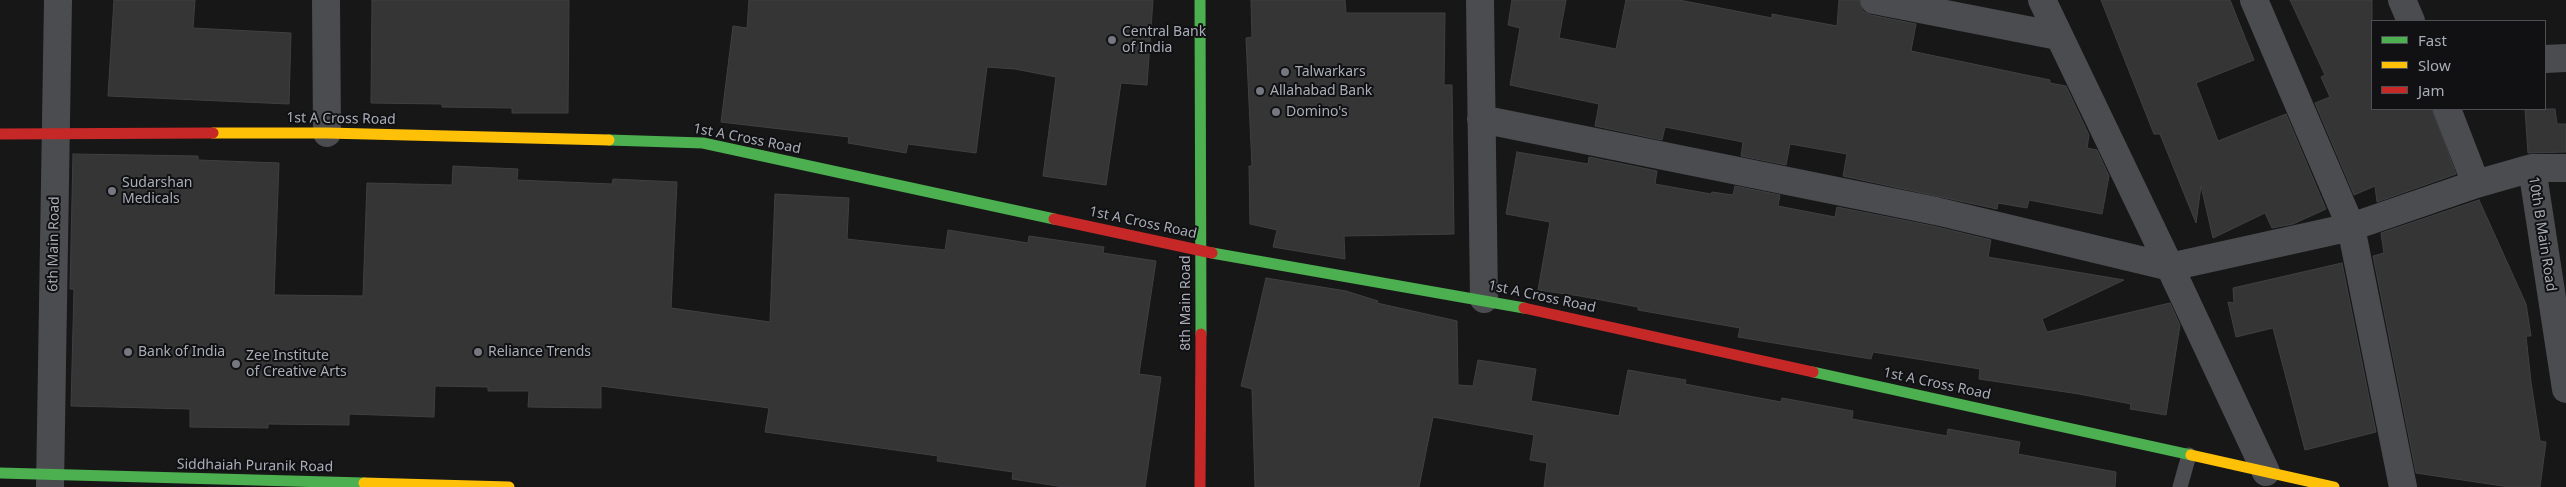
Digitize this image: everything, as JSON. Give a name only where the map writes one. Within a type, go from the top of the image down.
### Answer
[{"type":"street","name":"6th Main Road","points":[[50,482],[58,0]]},
{"type":"street","points":[[326,0],[327,134]]},
{"type":"street","name":"8th Main Road","points":[[1200,0],[1202,251],[1200,487]]},
{"type":"street","points":[[1480,0],[1484,299]]},
{"type":"street","points":[[1874,0],[2058,36]]},
{"type":"street","points":[[2042,0],[2266,472]]},
{"type":"street","points":[[2254,0],[2352,227],[2403,487]]},
{"type":"street","points":[[2402,0],[2411,20]]},
{"type":"street","points":[[2546,60],[2566,58]]},
{"type":"street","points":[[2447,110],[2476,184]]},
{"type":"street","points":[[1481,119],[1936,211],[2170,267],[2352,227],[2476,184],[2532,168],[2566,168]]},
{"type":"street","name":"1st A Cross Road","points":[[0,134],[327,134],[703,143],[1202,251],[1484,299],[2334,487]]},
{"type":"street","name":"10th B Main Road","points":[[2532,168],[2563,347],[2566,390]]},
{"type":"street","name":"Siddhaiah Puranik Road","points":[[0,473],[50,482],[509,487]]},
{"type":"lane","points":[[2180,487],[2189,455]]},
{"type":"building","points":[[114,0],[195,0],[193,28],[291,33],[289,104],[108,96]]},
{"type":"building","points":[[372,0],[569,0],[568,113],[512,113],[512,108],[442,107],[442,104],[371,103]]},
{"type":"building","points":[[749,0],[1153,0],[1147,85],[1121,83],[1106,185],[1043,176],[1056,77],[1015,69],[987,67],[976,153],[908,144],[906,153],[848,143],[849,137],[721,122],[733,26],[747,28]]},
{"type":"building","points":[[1251,0],[1345,0],[1346,13],[1445,13],[1444,85],[1452,85],[1454,234],[1344,236],[1345,259],[1273,247],[1277,230],[1250,224],[1249,166],[1252,166],[1246,38],[1252,37]]},
{"type":"building","points":[[1512,0],[1566,0],[1559,38],[1616,49],[1626,0],[1679,0],[1772,18],[1772,14],[1837,26],[1839,0],[1859,0],[1863,11],[1871,15],[1916,24],[1911,51],[2050,80],[2050,83],[2066,86],[2089,135],[2087,148],[2097,150],[2109,176],[2102,214],[2029,200],[2027,208],[1998,203],[1997,209],[1843,176],[1847,154],[1790,144],[1786,165],[1741,156],[1743,142],[1665,127],[1662,140],[1595,126],[1599,104],[1510,85],[1520,28],[1508,25]]},
{"type":"building","points":[[2101,0],[2230,0],[2254,60],[2196,83],[2218,141],[2286,114],[2326,209],[2293,224],[2272,228],[2265,213],[2213,238],[2201,186],[2196,223],[2160,134],[2154,134]]},
{"type":"building","points":[[2290,0],[2372,0],[2371,110],[2432,110],[2456,174],[2377,202],[2375,186],[2354,195],[2315,103],[2330,97],[2321,77],[2325,75]]},
{"type":"building","points":[[2555,109],[2557,124],[2566,124],[2566,152],[2528,153],[2525,110]]},
{"type":"building","points":[[1517,152],[1588,164],[1589,157],[1657,171],[1655,184],[1711,194],[1712,192],[1733,195],[1735,186],[1780,195],[1778,206],[1835,217],[1837,207],[1933,226],[1991,240],[1988,257],[2124,280],[2042,319],[2047,332],[2170,303],[2180,325],[2166,415],[2130,409],[2131,404],[1979,379],[1980,369],[1873,352],[1871,359],[1738,337],[1740,328],[1638,310],[1638,307],[1580,296],[1538,290],[1550,222],[1506,214]]},
{"type":"building","points":[[73,154],[198,156],[198,160],[279,163],[274,295],[363,296],[367,183],[452,185],[453,166],[518,169],[517,180],[612,184],[613,179],[677,182],[671,308],[770,322],[775,194],[849,198],[847,239],[945,250],[948,230],[1028,243],[1029,236],[1104,247],[1103,253],[1156,261],[1139,374],[1161,377],[1145,487],[1064,487],[1012,479],[1013,472],[937,461],[938,456],[765,432],[769,408],[601,386],[601,408],[528,407],[529,391],[488,391],[488,387],[435,386],[434,417],[349,414],[349,425],[268,424],[268,428],[190,427],[190,409],[71,406],[74,289],[70,289]]},
{"type":"building","points":[[2479,200],[2526,304],[2531,336],[2526,336],[2531,382],[2540,441],[2546,442],[2540,487],[2509,487],[2416,473],[2373,256],[2384,253],[2381,233]]},
{"type":"building","points":[[2342,263],[2376,432],[2305,450],[2273,328],[2236,337],[2228,302],[2234,303],[2233,288]]},
{"type":"building","points":[[1266,278],[1346,291],[1378,301],[1377,303],[1457,321],[1458,385],[1473,386],[1478,360],[1536,369],[1531,401],[1619,416],[1628,370],[1686,380],[1685,384],[1781,402],[1782,398],[1853,411],[1852,419],[1947,436],[1948,429],[2020,442],[2018,454],[2116,472],[2115,487],[1544,487],[1547,463],[1530,460],[1534,435],[1433,417],[1419,487],[1255,487],[1252,389],[1241,386]]},
{"type":"traffic: fast","points":[[1200,0],[1201,334]]},
{"type":"traffic: fast","points":[[609,140],[703,143],[1054,219]]},
{"type":"traffic: fast","points":[[1212,253],[1524,308]]},
{"type":"traffic: fast","points":[[1813,372],[2191,455]]},
{"type":"traffic: fast","points":[[0,473],[364,483]]},
{"type":"traffic: slow","points":[[213,133],[327,133],[609,140]]},
{"type":"traffic: slow","points":[[2191,455],[2334,487]]},
{"type":"traffic: slow","points":[[364,483],[509,487]]},
{"type":"traffic: jam","points":[[0,134],[213,133]]},
{"type":"traffic: jam","points":[[1054,219],[1212,253]]},
{"type":"traffic: jam","points":[[1524,308],[1813,372]]},
{"type":"traffic: jam","points":[[1200,487],[1201,334]]},
{"type":"place","name":"Central Bank of India","points":[[1112,40]]},
{"type":"place","name":"Talwarkars","points":[[1285,72]]},
{"type":"place","name":"Allahabad Bank","points":[[1260,91]]},
{"type":"place","name":"Domino's","points":[[1276,112]]},
{"type":"place","name":"Sudarshan Medicals","points":[[112,191]]},
{"type":"place","name":"Bank of India","points":[[128,352]]},
{"type":"place","name":"Reliance Trends","points":[[478,352]]},
{"type":"place","name":"Zee Institute of Creative Arts","points":[[236,364]]}]
